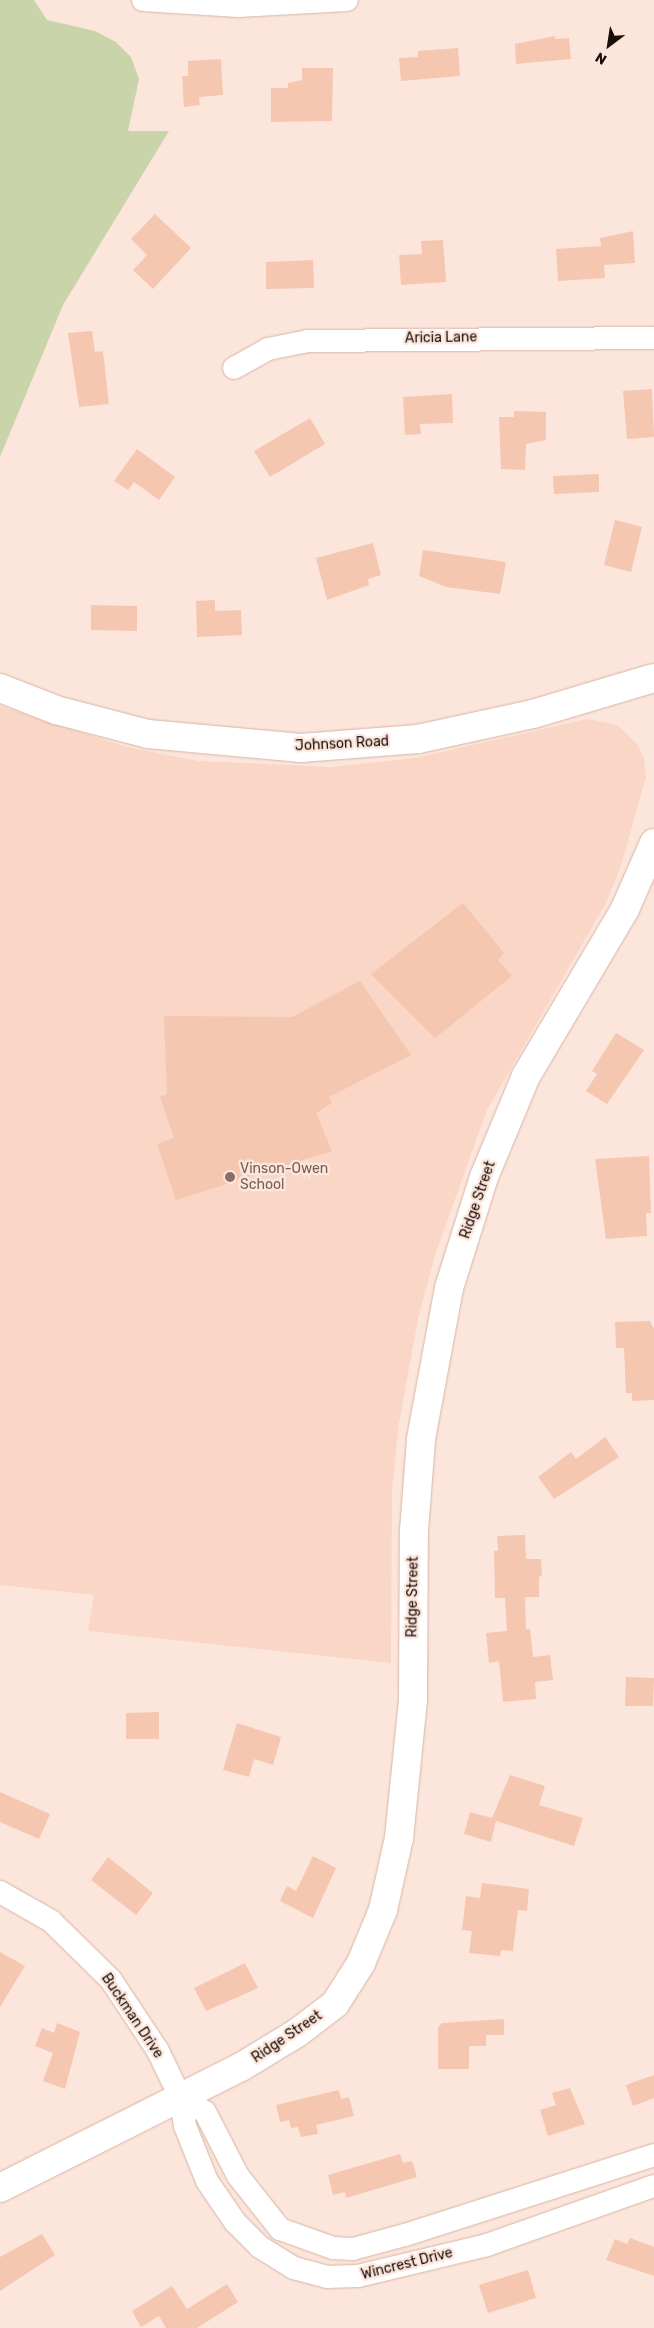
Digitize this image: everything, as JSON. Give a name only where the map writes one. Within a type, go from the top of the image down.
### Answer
[{"type":"street","points":[[143,0],[238,6],[347,0]]},
{"type":"street","name":"Aricia Lane","points":[[234,368],[268,349],[308,341],[654,338]]},
{"type":"street","name":"Johnson Road","points":[[0,688],[56,710],[148,734],[301,748],[418,740],[533,714],[654,678]]},
{"type":"street","name":"Ridge Street","points":[[0,2188],[273,2048],[335,2004],[361,1963],[383,1910],[399,1838],[407,1770],[421,1439],[449,1288],[484,1177],[526,1076],[589,975],[652,852]]},
{"type":"street","name":"Buckman Drive","points":[[0,1892],[51,1921],[111,1980],[158,2051],[180,2097]]},
{"type":"street","name":"Wincrest Drive","points":[[180,2097],[205,2112],[238,2176],[280,2229],[333,2248],[354,2249],[405,2235],[654,2155]]},
{"type":"street","name":"Wincrest Drive","points":[[180,2097],[197,2158],[235,2222],[260,2247],[294,2268],[327,2277],[358,2276],[487,2245],[654,2186]]},
{"type":"shaded area","name":"Vinson-Owen School","points":[[0,706],[127,747],[198,761],[331,767],[415,758],[587,719],[617,725],[637,744],[644,759],[646,777],[621,866],[606,903],[487,1110],[435,1255],[418,1319],[399,1423],[392,1490],[391,1663],[88,1631],[94,1595],[0,1585]]},
{"type":"green space","points":[[0,0],[34,0],[47,20],[95,31],[116,42],[131,57],[139,79],[128,131],[169,131],[63,305],[0,457]]},
{"type":"building","points":[[555,36],[555,39],[569,38],[571,59],[516,64],[515,44]]},
{"type":"building","points":[[458,48],[460,76],[401,81],[399,58],[418,57],[418,51]]},
{"type":"building","points":[[221,59],[223,95],[199,97],[200,105],[184,107],[182,76],[188,76],[188,61]]},
{"type":"building","points":[[302,68],[333,68],[332,121],[271,122],[271,88],[288,88],[288,83],[302,80]]},
{"type":"building","points":[[155,214],[191,248],[153,289],[133,270],[147,255],[131,239]]},
{"type":"building","points":[[633,231],[635,263],[604,265],[605,278],[558,281],[556,249],[601,246],[600,238]]},
{"type":"building","points":[[443,240],[446,282],[401,285],[399,255],[422,254],[421,241]]},
{"type":"building","points":[[313,260],[314,288],[266,289],[266,262]]},
{"type":"building","points":[[92,331],[95,352],[103,351],[109,404],[79,407],[68,333]]},
{"type":"building","points":[[652,389],[654,437],[627,439],[623,391]]},
{"type":"building","points":[[452,394],[453,423],[420,424],[421,434],[405,435],[403,397]]},
{"type":"building","points":[[514,411],[546,412],[546,440],[526,444],[525,470],[501,469],[499,417],[514,417]]},
{"type":"building","points":[[310,418],[325,444],[270,477],[254,451]]},
{"type":"building","points":[[137,449],[175,477],[159,500],[134,482],[128,490],[114,481]]},
{"type":"building","points":[[599,474],[599,492],[554,494],[553,476]]},
{"type":"building","points":[[615,520],[642,527],[631,572],[604,565]]},
{"type":"building","points":[[373,543],[381,575],[368,579],[369,585],[327,600],[316,558]]},
{"type":"building","points":[[423,550],[506,562],[500,594],[446,587],[419,576]]},
{"type":"building","points":[[215,600],[215,611],[241,610],[242,635],[197,637],[196,601]]},
{"type":"building","points":[[91,605],[137,606],[137,631],[91,630]]},
{"type":"building","points":[[463,903],[504,953],[498,960],[512,976],[435,1038],[371,974]]},
{"type":"building","points":[[360,981],[411,1055],[329,1097],[332,1103],[316,1113],[332,1151],[176,1200],[157,1144],[174,1138],[160,1097],[167,1094],[164,1016],[292,1017]]},
{"type":"building","points":[[616,1033],[644,1050],[607,1104],[586,1091],[597,1074],[592,1071]]},
{"type":"building","points":[[649,1156],[651,1213],[646,1213],[647,1236],[606,1239],[595,1159]]},
{"type":"building","points":[[650,1321],[654,1329],[654,1400],[632,1401],[632,1393],[626,1393],[624,1348],[616,1348],[615,1322]]},
{"type":"building","points":[[605,1437],[619,1457],[554,1499],[538,1477],[571,1452],[576,1459]]},
{"type":"building","points":[[525,1535],[526,1559],[541,1559],[542,1577],[539,1576],[539,1597],[525,1597],[526,1629],[530,1629],[533,1657],[550,1655],[553,1680],[535,1682],[536,1699],[503,1702],[499,1661],[489,1663],[486,1633],[507,1631],[505,1598],[495,1598],[494,1551],[498,1551],[497,1536]]},
{"type":"building","points":[[626,1677],[654,1678],[653,1706],[625,1706]]},
{"type":"building","points":[[159,1712],[159,1739],[126,1739],[126,1713]]},
{"type":"building","points":[[237,1723],[281,1737],[273,1765],[254,1759],[249,1777],[223,1770]]},
{"type":"building","points":[[510,1775],[545,1786],[539,1805],[583,1818],[574,1846],[496,1821],[491,1842],[464,1834],[470,1812],[492,1818]]},
{"type":"building","points":[[0,1792],[50,1814],[39,1839],[0,1822]]},
{"type":"building","points":[[313,1856],[336,1868],[313,1918],[280,1901],[287,1886],[296,1891]]},
{"type":"building","points":[[108,1857],[153,1893],[136,1915],[91,1880]]},
{"type":"building","points":[[482,1883],[529,1889],[527,1911],[518,1910],[513,1951],[501,1950],[500,1956],[469,1953],[472,1931],[462,1930],[466,1896],[480,1898]]},
{"type":"building","points":[[0,1952],[25,1966],[0,2007]]},
{"type":"building","points":[[245,1963],[258,1988],[206,2011],[194,1988]]},
{"type":"building","points":[[504,2019],[504,2035],[486,2035],[486,2046],[469,2046],[469,2069],[438,2069],[438,2028],[442,2023]]},
{"type":"building","points":[[57,2023],[80,2032],[65,2089],[43,2081],[53,2053],[35,2046],[42,2028],[54,2033]]},
{"type":"building","points":[[654,2075],[654,2098],[633,2106],[626,2085]]},
{"type":"building","points":[[570,2088],[585,2124],[548,2136],[540,2110],[556,2105],[552,2093]]},
{"type":"building","points":[[339,2090],[341,2099],[349,2097],[354,2116],[316,2125],[318,2134],[301,2137],[298,2127],[291,2128],[289,2120],[280,2122],[276,2105]]},
{"type":"building","points":[[400,2154],[403,2163],[412,2161],[417,2177],[346,2198],[345,2192],[333,2195],[328,2175]]},
{"type":"building","points":[[42,2234],[55,2255],[0,2291],[0,2257]]},
{"type":"building","points":[[630,2238],[654,2247],[654,2276],[606,2260],[615,2239],[627,2244]]},
{"type":"building","points":[[528,2270],[536,2298],[488,2313],[479,2285]]},
{"type":"building","points":[[227,2284],[238,2302],[197,2328],[166,2328],[159,2316],[141,2327],[132,2311],[172,2286],[187,2309]]},
{"type":"place","name":"Vinson-Owen School","points":[[230,1177]]}]
